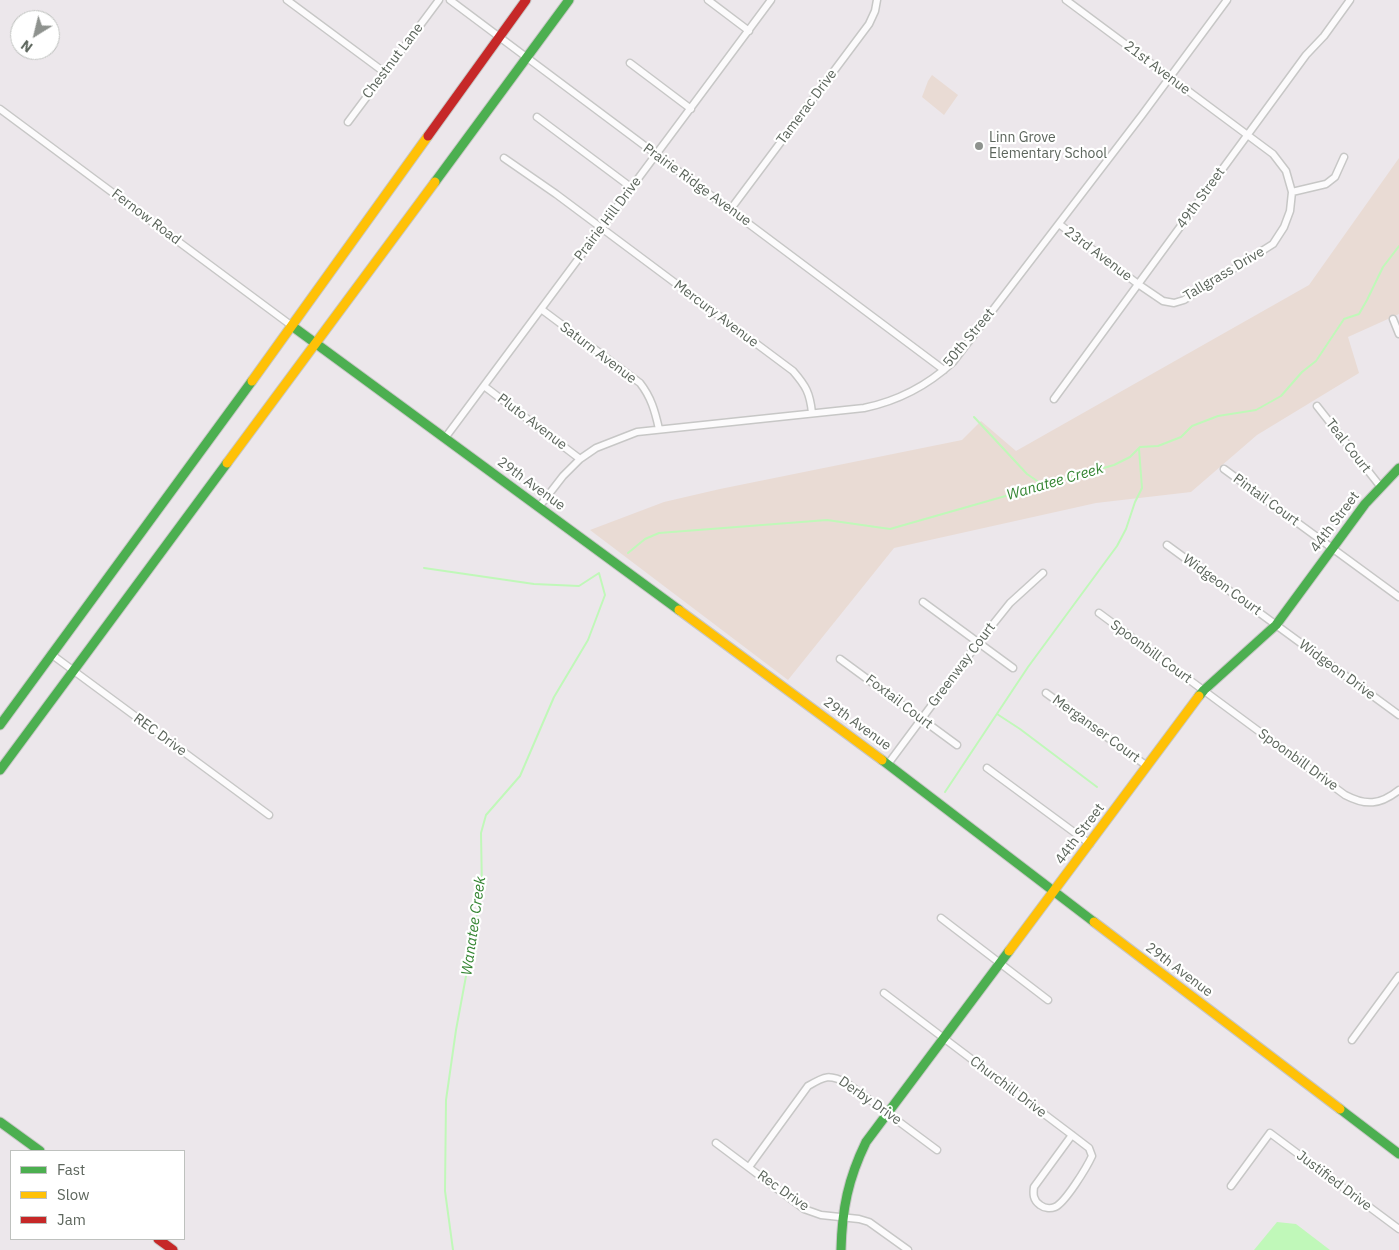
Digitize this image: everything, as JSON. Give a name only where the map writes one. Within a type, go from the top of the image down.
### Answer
[{"type":"main road","points":[[0,725],[292,326],[526,0]]},
{"type":"main road","points":[[0,770],[569,0]]},
{"type":"main road","name":"29th Avenue","points":[[292,326],[888,764],[1399,1154]]},
{"type":"main road","name":"44th Street","points":[[840,1250],[841,1217],[848,1184],[866,1142],[1204,690],[1276,625],[1380,486],[1399,468]]},
{"type":"main road","points":[[0,1122],[39,1150]]},
{"type":"main road","points":[[159,1240],[173,1250]]},
{"type":"street","points":[[287,0],[384,72]]},
{"type":"street","name":"Chestnut Lane","points":[[348,122],[439,0]]},
{"type":"street","name":"Prairie Ridge Avenue","points":[[450,0],[944,370]]},
{"type":"street","points":[[708,0],[749,31]]},
{"type":"street","name":"Prairie Hill Drive","points":[[445,438],[772,0]]},
{"type":"street","name":"Tamerac Drive","points":[[730,210],[869,24],[878,0]]},
{"type":"street","name":"21st Avenue","points":[[1066,0],[1247,135]]},
{"type":"street","name":"49th Street","points":[[1054,399],[1306,55],[1324,36],[1350,0]]},
{"type":"street","name":"50th Street","points":[[539,507],[580,458],[596,448],[637,432],[864,408],[885,404],[920,388],[953,362],[1170,78],[1224,1]]},
{"type":"street","points":[[630,63],[691,109]]},
{"type":"street","name":"Fernow Road","points":[[0,109],[292,326]]},
{"type":"street","points":[[537,117],[632,188]]},
{"type":"street","name":"Tallgrass Drive","points":[[1138,284],[1163,301],[1174,303],[1184,300],[1273,244],[1284,227],[1290,211],[1292,192],[1286,171],[1273,154],[1247,135]]},
{"type":"street","points":[[1292,192],[1326,184],[1335,177],[1344,157]]},
{"type":"street","name":"Mercury Avenue","points":[[504,158],[556,194],[793,371],[806,386],[812,413]]},
{"type":"street","name":"23rd Avenue","points":[[1059,224],[1138,284]]},
{"type":"street","name":"Saturn Avenue","points":[[541,310],[640,383],[648,394],[655,411],[659,429]]},
{"type":"street","points":[[1393,320],[1399,334]]},
{"type":"street","name":"Pluto Avenue","points":[[484,386],[580,458]]},
{"type":"street","name":"Teal Court","points":[[1317,406],[1380,486]]},
{"type":"street","name":"Pintail Court","points":[[1224,469],[1399,598]]},
{"type":"street","name":"Widgeon Court","points":[[1167,545],[1276,625]]},
{"type":"street","name":"Greenway Court","points":[[888,764],[978,643],[1010,604],[1043,573]]},
{"type":"street","points":[[923,602],[1013,668]]},
{"type":"street","name":"Spoonbill Court","points":[[1099,613],[1204,690]]},
{"type":"street","name":"Widgeon Drive","points":[[1276,625],[1399,715]]},
{"type":"street","name":"REC Drive","points":[[51,654],[269,815]]},
{"type":"street","name":"Foxtail Court","points":[[840,659],[957,746]]},
{"type":"street","name":"Spoonbill Drive","points":[[1204,690],[1345,794],[1359,802],[1372,802],[1388,798],[1399,790]]},
{"type":"street","name":"Merganser Court","points":[[1046,692],[1147,766]]},
{"type":"street","points":[[987,768],[1090,844]]},
{"type":"street","points":[[942,918],[1048,1000]]},
{"type":"street","points":[[1352,1040],[1399,976]]},
{"type":"street","name":"Churchill Drive","points":[[884,993],[1089,1148],[1092,1156],[1088,1166],[1062,1201],[1056,1207],[1041,1206],[1033,1195],[1034,1187],[1072,1136]]},
{"type":"street","name":"Derby Drive","points":[[749,1167],[808,1086],[822,1078],[834,1076],[847,1082],[937,1150]]},
{"type":"street","name":"Justified Drive","points":[[1231,1186],[1270,1133],[1399,1229]]},
{"type":"street","name":"Rec Drive","points":[[716,1144],[804,1209],[821,1215],[859,1219],[869,1222],[908,1250]]},
{"type":"shaded area","points":[[932,75],[958,95],[944,115],[922,97]]},
{"type":"shaded area","points":[[1399,158],[1399,314],[1348,337],[1359,373],[1257,435],[1191,492],[1096,503],[894,548],[788,680],[590,530],[664,502],[962,440],[981,421],[1016,451],[1309,285]]},
{"type":"shaded area","points":[[1277,1222],[1296,1224],[1330,1250],[1254,1250]]},
{"type":"waterway","name":"Wanatee Creek","points":[[628,553],[645,539],[659,533],[827,520],[890,529],[1114,465],[1130,457],[1140,447],[1158,446],[1181,437],[1192,426],[1218,416],[1256,410],[1281,396],[1302,372],[1316,361],[1344,319],[1359,314],[1383,267],[1399,246]]},
{"type":"waterway","points":[[974,417],[1027,474],[1043,485]]},
{"type":"waterway","points":[[945,792],[1028,667],[1117,546],[1126,529],[1142,488],[1139,449]]},
{"type":"waterway","name":"Wanatee Creek","points":[[424,568],[534,584],[579,586],[599,573],[605,595],[588,640],[554,697],[520,776],[486,815],[481,833],[482,890],[456,1030],[446,1100],[445,1191],[453,1250]]},
{"type":"waterway","points":[[997,714],[1097,787]]},
{"type":"traffic: fast","points":[[435,182],[569,0]]},
{"type":"traffic: fast","points":[[292,326],[679,610]]},
{"type":"traffic: fast","points":[[0,725],[252,381]]},
{"type":"traffic: fast","points":[[0,770],[227,463]]},
{"type":"traffic: fast","points":[[1199,696],[1276,625],[1365,504],[1399,468]]},
{"type":"traffic: fast","points":[[882,760],[1094,922]]},
{"type":"traffic: fast","points":[[841,1250],[843,1221],[850,1182],[866,1142],[1009,951]]},
{"type":"traffic: fast","points":[[1340,1109],[1399,1154]]},
{"type":"traffic: fast","points":[[0,1122],[39,1150]]},
{"type":"traffic: slow","points":[[252,381],[428,136]]},
{"type":"traffic: slow","points":[[227,463],[435,182]]},
{"type":"traffic: slow","points":[[679,610],[882,760]]},
{"type":"traffic: slow","points":[[1009,951],[1199,696]]},
{"type":"traffic: slow","points":[[1094,922],[1340,1109]]},
{"type":"traffic: jam","points":[[428,136],[526,0]]},
{"type":"traffic: jam","points":[[159,1240],[173,1250]]},
{"type":"place","name":"Linn Grove Elementary School","points":[[979,146]]}]
